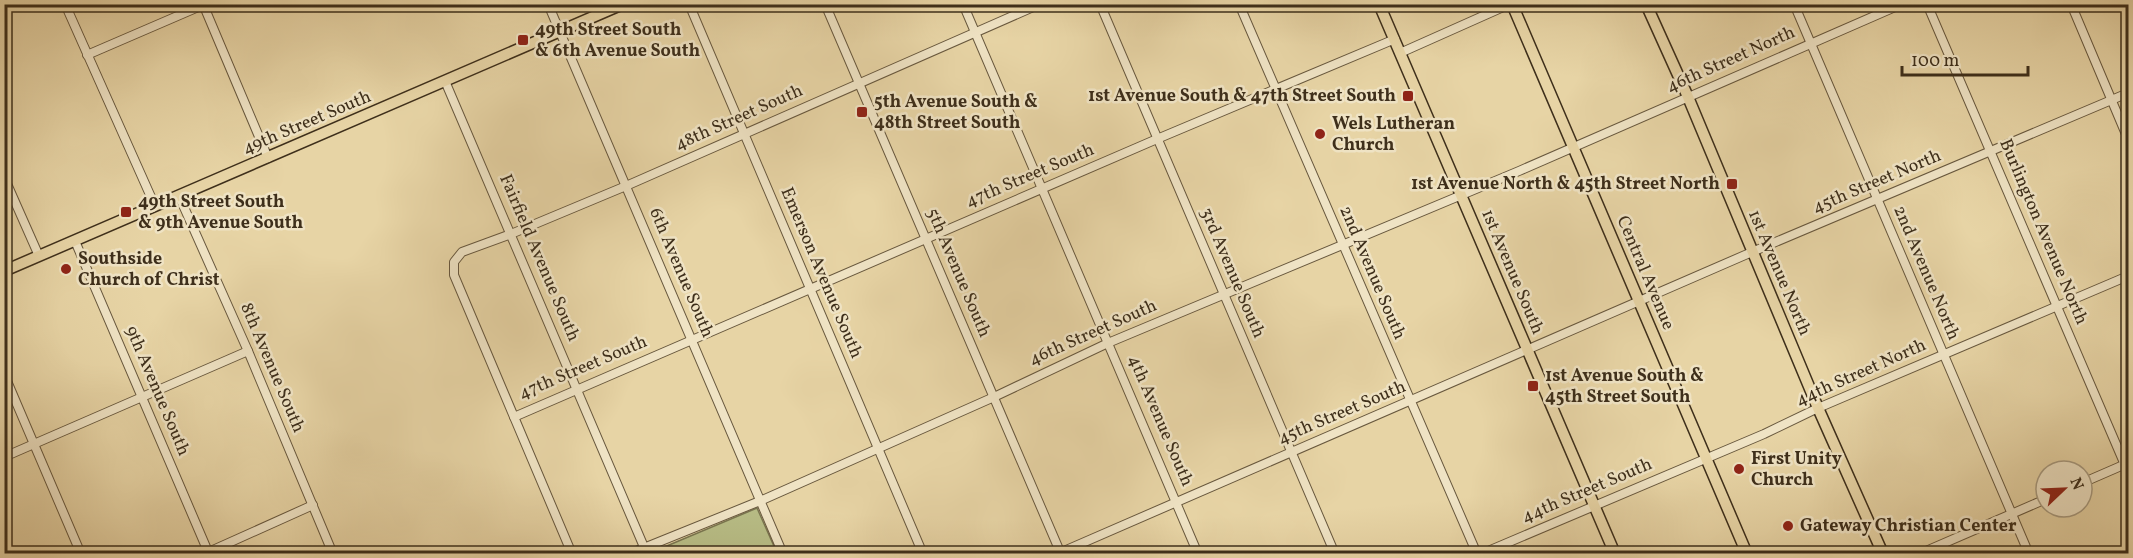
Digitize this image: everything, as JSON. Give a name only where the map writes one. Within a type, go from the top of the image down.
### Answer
[{"type":"main road","name":"49th Street South","points":[[4,271],[623,4]]},
{"type":"main road","name":"1st Avenue South","points":[[1379,4],[1615,554]]},
{"type":"main road","name":"Central Avenue","points":[[1511,4],[1747,554]]},
{"type":"main road","name":"1st Avenue North","points":[[1646,4],[1688,97],[1818,408],[1883,554]]},
{"type":"street","points":[[65,4],[155,206]]},
{"type":"street","name":"6th Avenue South","points":[[548,4],[783,554]]},
{"type":"street","name":"Emerson Avenue South","points":[[689,4],[923,554]]},
{"type":"street","name":"5th Avenue South","points":[[825,4],[1059,553]]},
{"type":"street","name":"4th Avenue South","points":[[963,4],[1198,554]]},
{"type":"street","name":"48th Street South","points":[[513,417],[454,275],[454,262],[462,252],[626,186],[1040,4]]},
{"type":"street","name":"3rd Avenue South","points":[[1100,4],[1335,554]]},
{"type":"street","name":"2nd Avenue South","points":[[1239,4],[1477,554]]},
{"type":"street","points":[[1400,52],[1511,4]]},
{"type":"street","name":"2nd Avenue North","points":[[1794,4],[2029,554]]},
{"type":"street","name":"46th Street North","points":[[1573,147],[1902,4]]},
{"type":"street","name":"Burlington Avenue North","points":[[1927,4],[2127,466]]},
{"type":"street","points":[[2071,4],[2128,139]]},
{"type":"street","points":[[87,55],[203,5],[268,158]]},
{"type":"street","name":"47th Street South","points":[[513,417],[1156,139],[1395,39]]},
{"type":"street","name":"Fairfield Avenue South","points":[[445,81],[644,547]]},
{"type":"street","name":"45th Street North","points":[[1639,302],[2128,93]]},
{"type":"street","name":"46th Street South","points":[[629,554],[760,501],[994,397],[1108,343],[1573,147]]},
{"type":"street","points":[[4,177],[39,256]]},
{"type":"street","name":"8th Avenue South","points":[[179,196],[248,351],[333,554]]},
{"type":"street","name":"9th Avenue South","points":[[75,241],[207,553]]},
{"type":"street","name":"44th Street North","points":[[1706,459],[1818,408],[2128,276]]},
{"type":"street","name":"45th Street South","points":[[1059,553],[1639,302]]},
{"type":"street","points":[[4,457],[248,351]]},
{"type":"street","points":[[4,374],[81,554]]},
{"type":"street","points":[[513,417],[572,554]]},
{"type":"street","name":"44th Street South","points":[[1481,554],[1706,459]]},
{"type":"street","points":[[2094,478],[2127,466]]},
{"type":"street","points":[[1919,554],[2034,504]]},
{"type":"street","points":[[207,553],[313,505]]},
{"type":"green space","points":[[757,508],[777,553],[650,553]]},
{"type":"place","name":"49th Street South & 6th Avenue South","points":[[523,40]]},
{"type":"place","name":"1st Avenue South & 47th Street South","points":[[1408,96]]},
{"type":"place","name":"5th Avenue South & 48th Street South","points":[[862,112]]},
{"type":"place","name":"Wels Lutheran Church","points":[[1320,134]]},
{"type":"place","name":"1st Avenue North & 45th Street North","points":[[1732,184]]},
{"type":"place","name":"49th Street South & 9th Avenue South","points":[[126,212]]},
{"type":"place","name":"Southside Church of Christ","points":[[66,269]]},
{"type":"place","name":"1st Avenue South & 45th Street South","points":[[1533,386]]},
{"type":"place","name":"First Unity Church","points":[[1739,469]]},
{"type":"place","name":"Gateway Christian Center","points":[[1788,526]]}]
